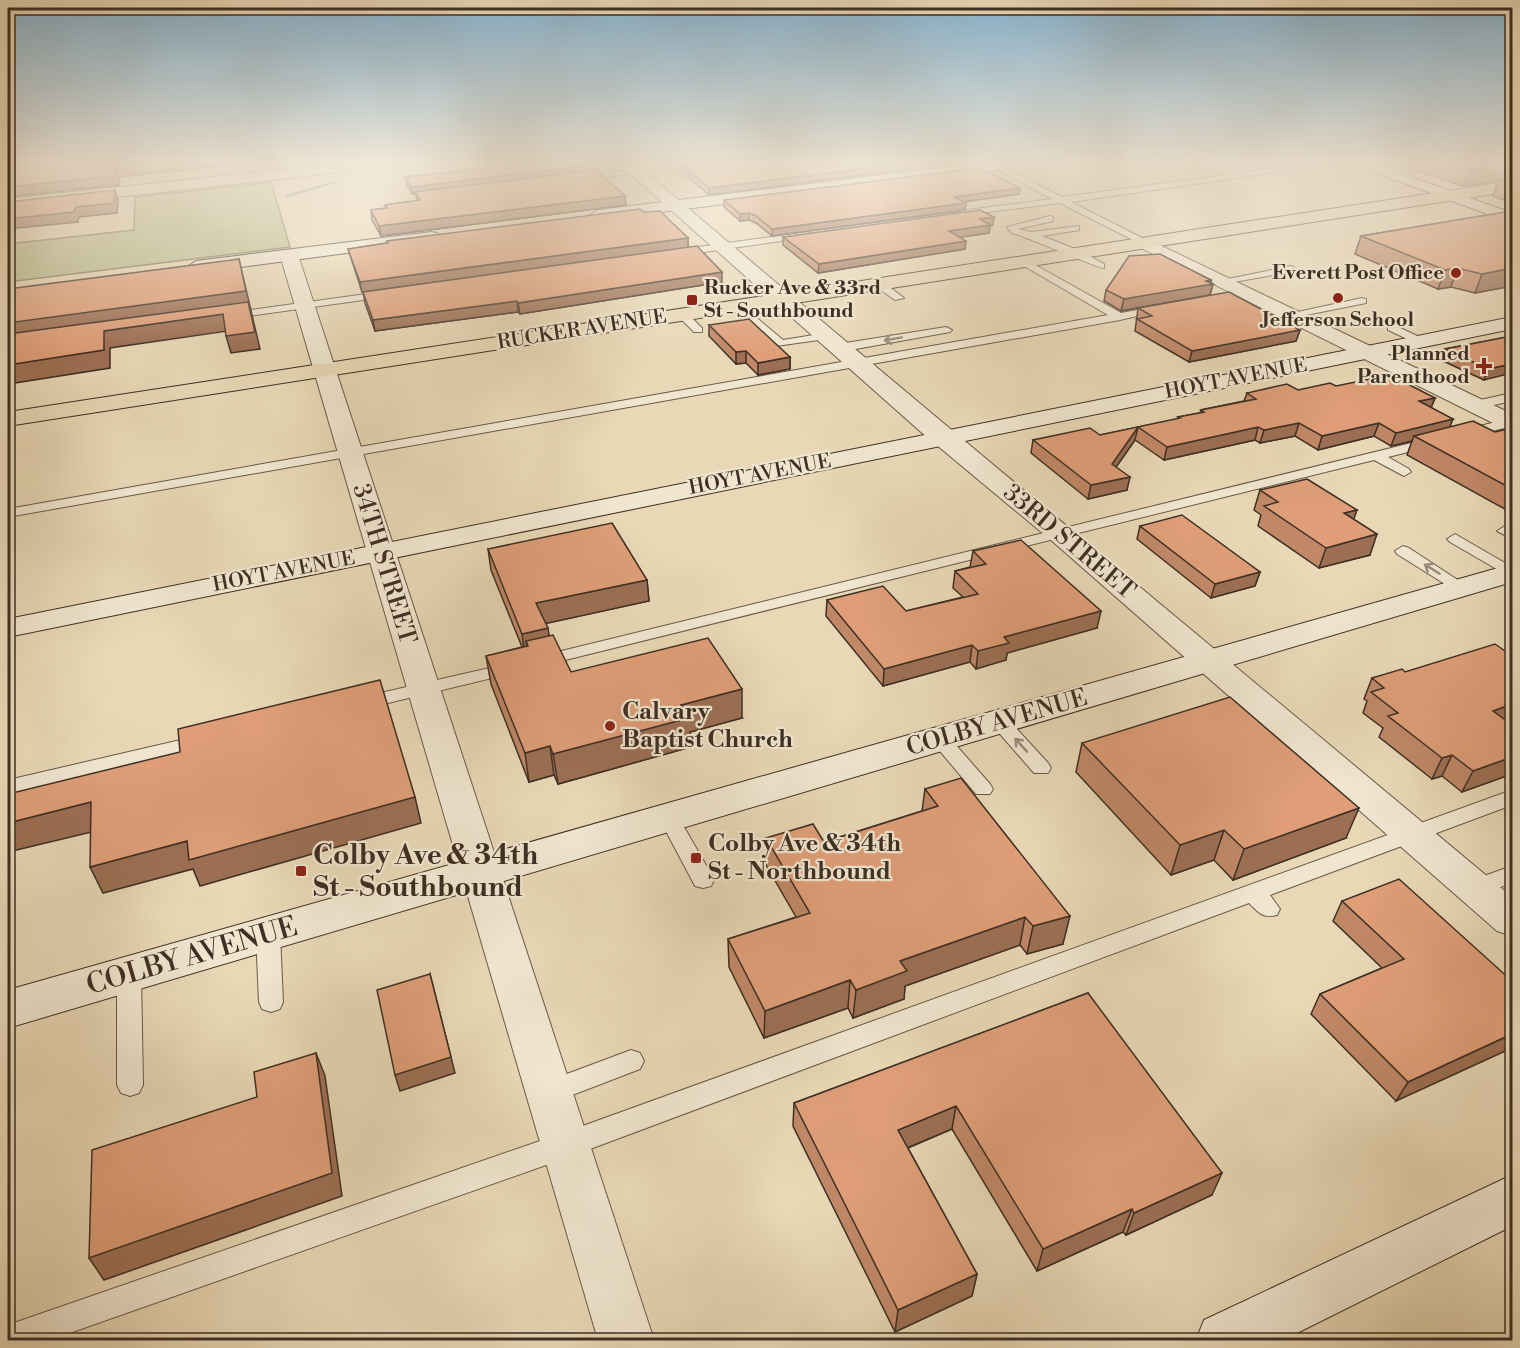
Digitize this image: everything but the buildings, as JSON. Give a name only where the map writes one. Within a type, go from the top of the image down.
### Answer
[{"type":"main road","name":"RUCKER AVENUE","points":[[8,419],[1249,227]]},
{"type":"street","name":"33RD STREET","points":[[696,227],[943,438],[1211,661],[1512,920]]},
{"type":"street","points":[[182,269],[450,234]]},
{"type":"street","points":[[1145,243],[1224,290],[1249,294],[1512,423]]},
{"type":"street","name":"34TH STREET","points":[[289,255],[480,872]]},
{"type":"street","name":"HOYT AVENUE","points":[[8,627],[1512,323]]},
{"type":"street","name":"COLBY AVENUE","points":[[8,1009],[1512,573]]},
{"type":"street","points":[[480,872],[626,1341]]},
{"type":"street","points":[[1224,1341],[1512,1200]]},
{"type":"lane","points":[[1012,227],[1015,231],[1077,253],[1100,266]]},
{"type":"lane","points":[[1113,227],[1145,243]]},
{"type":"lane","points":[[1031,235],[1076,228]]},
{"type":"lane","points":[[669,254],[818,234]]},
{"type":"lane","points":[[1023,261],[1120,317]]},
{"type":"lane","points":[[1224,290],[1291,269]]},
{"type":"lane","points":[[879,284],[899,298]]},
{"type":"lane","points":[[214,318],[399,292]]},
{"type":"lane","points":[[1270,319],[1362,302]]},
{"type":"lane","points":[[739,306],[780,344],[841,349],[1120,317],[1179,306]]},
{"type":"lane","points":[[682,315],[698,330]]},
{"type":"lane","points":[[1394,321],[1392,328],[1422,342]]},
{"type":"lane","points":[[8,513],[350,452],[841,349],[946,330]]},
{"type":"lane","points":[[1476,405],[1512,397]]},
{"type":"lane","points":[[343,708],[1062,535],[1295,483],[1335,466],[1512,423]]},
{"type":"lane","points":[[1376,456],[1404,472]]},
{"type":"lane","points":[[1335,466],[1351,477]]},
{"type":"lane","points":[[1455,539],[1512,573]]},
{"type":"lane","points":[[1403,551],[1462,588]]},
{"type":"lane","points":[[1000,722],[1041,768]]},
{"type":"lane","points":[[8,787],[216,738]]},
{"type":"lane","points":[[941,740],[983,789]]},
{"type":"lane","points":[[8,1340],[1261,901],[1412,834],[1512,797]]},
{"type":"lane","points":[[669,818],[702,880]]},
{"type":"lane","points":[[1475,888],[1512,874]]},
{"type":"lane","points":[[268,934],[271,1002]]},
{"type":"lane","points":[[129,974],[130,1085]]},
{"type":"lane","points":[[549,1092],[631,1061]]},
{"type":"green space","points":[[134,227],[284,227],[290,247],[8,282],[8,244],[134,230]]},
{"type":"place","name":"Everett Post Office","points":[[1456,273]]},
{"type":"place","name":"Jefferson School","points":[[1338,298]]},
{"type":"place","name":"Rucker Ave & 33rd St - Southbound","points":[[692,300]]},
{"type":"place","name":"Planned Parenthood","points":[[1484,366]]},
{"type":"place","name":"Calvary Baptist Church","points":[[610,726]]},
{"type":"place","name":"Colby Ave & 34th St - Northbound","points":[[696,858]]},
{"type":"place","name":"Colby Ave & 34th St - Southbound","points":[[301,871]]}]
